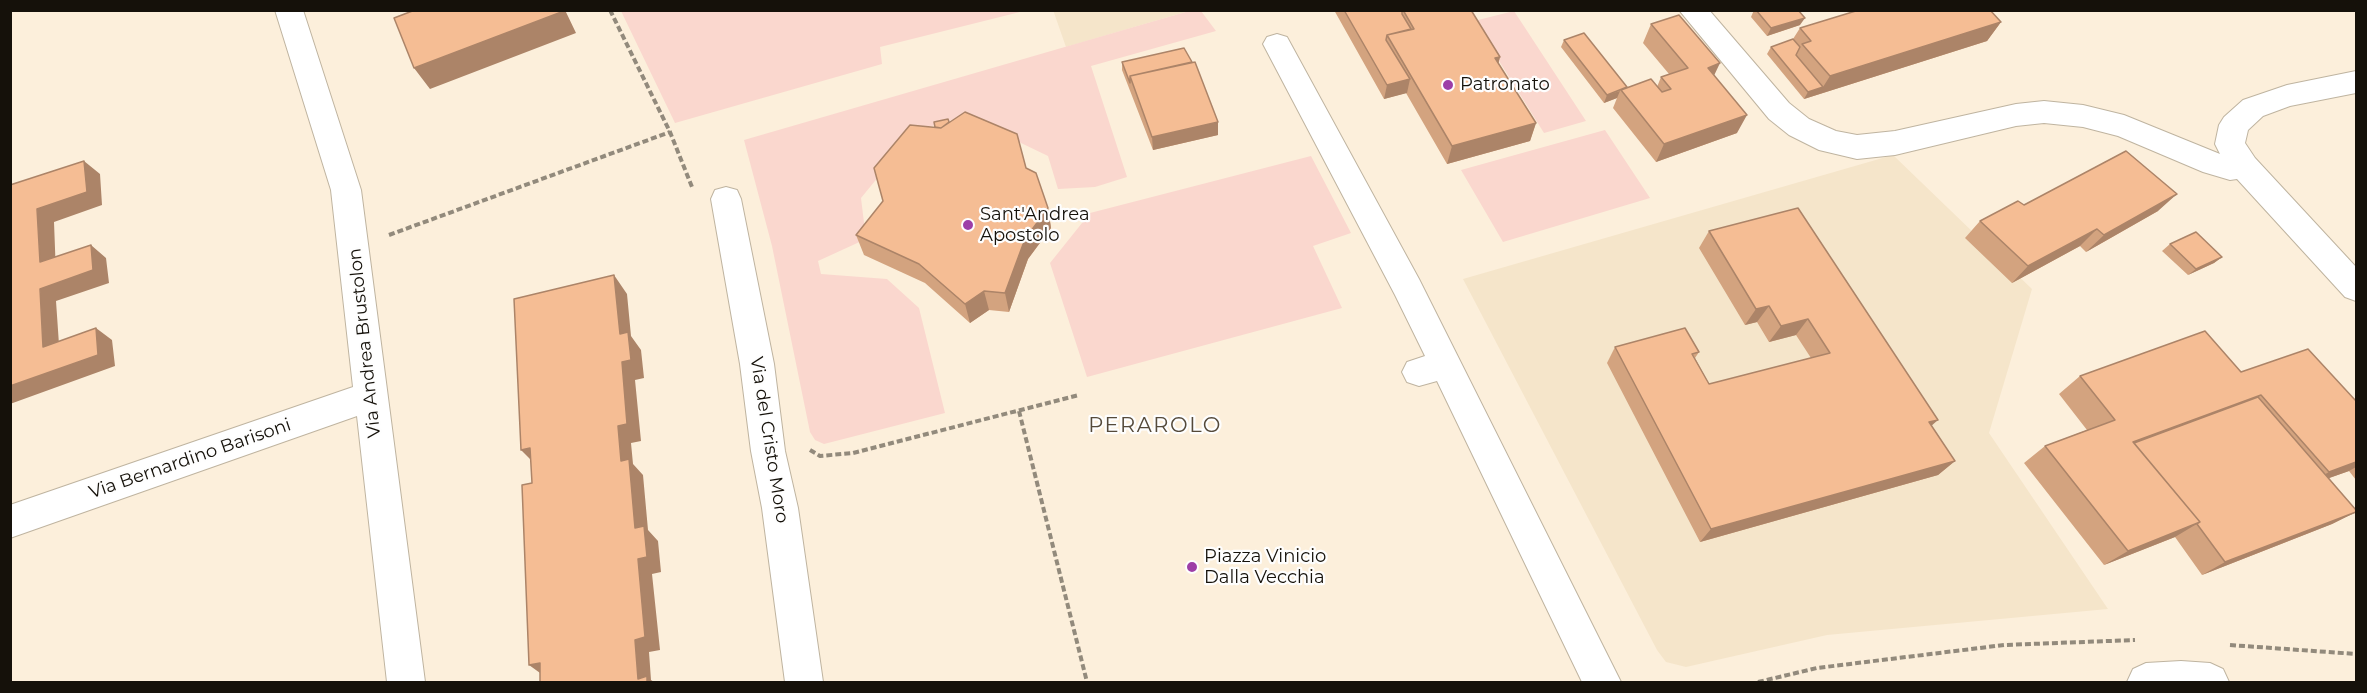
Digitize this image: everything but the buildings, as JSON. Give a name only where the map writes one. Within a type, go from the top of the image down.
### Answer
[{"type":"street","name":"Via Andrea Brustolon","points":[[289,10],[346,190],[364,329],[369,396],[406,682]]},
{"type":"street","points":[[1693,10],[1779,111],[1799,128],[1830,142],[1857,147],[1895,143],[2016,115],[2044,112],[2083,116],[2124,126],[2214,164],[2230,168],[2244,166]]},
{"type":"street","points":[[1277,44],[1408,288],[1432,368],[1602,682]]},
{"type":"street","points":[[2356,82],[2287,96],[2253,108],[2234,125],[2230,144],[2244,166],[2356,288]]},
{"type":"street","name":"Via del Cristo Moro","points":[[710,196],[757,364],[804,682]]},
{"type":"street","name":"Via Bernardino Barisoni","points":[[10,522],[369,396]]},
{"type":"street","points":[[2146,682],[2181,680],[2210,682]]},
{"type":"path","points":[[610,10],[670,132],[710,196]]},
{"type":"path","points":[[385,237],[670,132]]},
{"type":"path","points":[[806,448],[820,456],[854,453],[1079,395]]},
{"type":"path","points":[[1018,411],[1086,682]]},
{"type":"path","points":[[1758,682],[1817,668],[2004,645],[2146,640]]},
{"type":"path","points":[[2226,645],[2356,654]]},
{"type":"shaded area","points":[[1053,10],[1189,11],[1066,47]]},
{"type":"shaded area","points":[[621,11],[1024,11],[880,47],[882,64],[675,123]]},
{"type":"shaded area","points":[[1189,11],[1201,11],[1216,31],[1091,66],[1127,177],[1095,187],[1058,189],[1048,156],[965,116],[916,131],[861,198],[866,239],[818,261],[821,274],[887,279],[919,308],[945,413],[824,444],[815,440],[810,432],[772,246],[744,140]]},
{"type":"shaded area","points":[[1514,11],[1586,121],[1544,133],[1474,21]]},
{"type":"shaded area","points":[[1605,130],[1650,198],[1503,242],[1461,170]]},
{"type":"shaded area","points":[[1893,155],[2032,289],[1989,433],[2108,609],[1827,635],[1686,667],[1666,662],[1657,650],[1463,279]]},
{"type":"shaded area","points":[[1311,156],[1351,233],[1313,246],[1342,308],[1087,377],[1050,263],[1090,213]]},
{"type":"place","name":"Patronato","points":[[1448,85]]},
{"type":"place","name":"Sant'Andrea Apostolo","points":[[968,225]]},
{"type":"place","name":"Piazza Vinicio Dalla Vecchia","points":[[1192,567]]},
{"type":"district","name":"PERAROLO","points":[[1155,426]]}]
